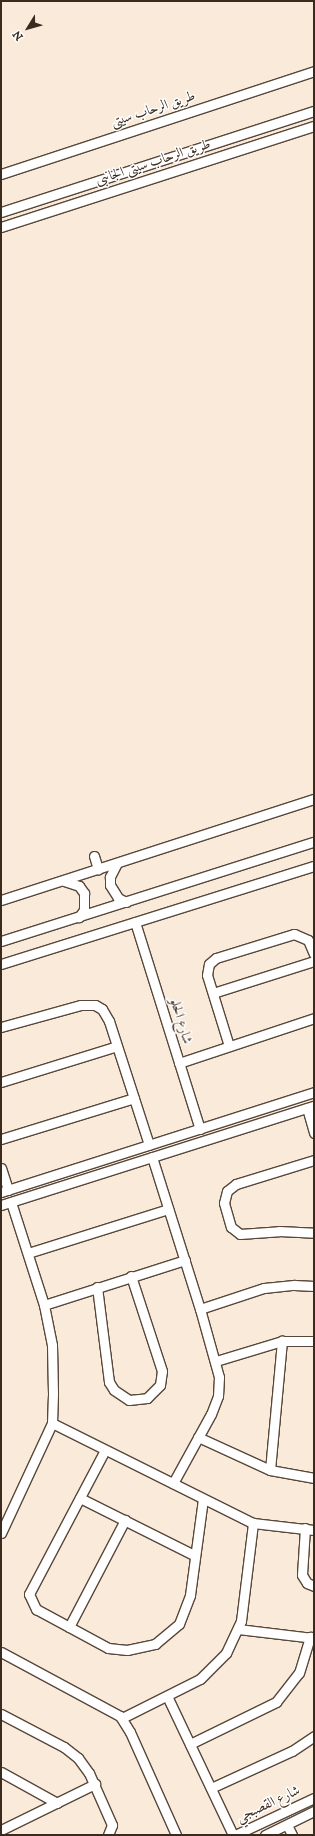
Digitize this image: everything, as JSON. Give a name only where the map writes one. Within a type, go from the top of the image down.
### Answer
[{"type":"street","name":"طريق الرحاب سيتى","points":[[1,174],[314,71]]},
{"type":"street","points":[[1,212],[314,111]]},
{"type":"street","name":"طريق الرحاب سيتى الجانبى","points":[[1,227],[314,126]]},
{"type":"street","points":[[1,900],[314,799]]},
{"type":"street","points":[[1,941],[314,842]]},
{"type":"street","points":[[94,856],[98,869]]},
{"type":"street","points":[[117,863],[110,877],[110,885],[116,895],[126,902]]},
{"type":"street","points":[[1,964],[314,866]]},
{"type":"street","points":[[62,881],[71,882],[84,893],[84,910],[79,917]]},
{"type":"street","name":"شارع الحلو","points":[[136,922],[200,1129]]},
{"type":"street","points":[[230,1046],[207,970],[209,964],[216,958],[294,934],[308,940],[314,954]]},
{"type":"street","points":[[213,993],[314,961]]},
{"type":"street","points":[[1,1027],[88,1004],[102,1009],[106,1014],[149,1145]]},
{"type":"street","points":[[179,1063],[314,1018]]},
{"type":"street","points":[[1,1082],[117,1046]]},
{"type":"street","points":[[1,1168],[5,1191],[314,1092]]},
{"type":"street","points":[[1,1140],[134,1098]]},
{"type":"street","points":[[1,1205],[310,1107],[314,1133]]},
{"type":"street","points":[[152,1158],[216,1361],[219,1377],[218,1396],[173,1483]]},
{"type":"street","points":[[314,1160],[236,1184],[227,1191],[224,1203],[232,1227],[240,1234],[279,1231],[314,1233]]},
{"type":"street","points":[[84,1166],[88,1178]]},
{"type":"street","points":[[1,1533],[52,1423],[52,1345],[44,1305],[11,1202]]},
{"type":"street","points":[[28,1253],[168,1209]]},
{"type":"street","points":[[44,1305],[184,1260]]},
{"type":"street","points":[[97,1287],[109,1382],[114,1390],[129,1400],[147,1398],[160,1385],[162,1371],[131,1276]]},
{"type":"street","points":[[200,1309],[264,1288],[294,1285],[314,1286]]},
{"type":"street","points":[[216,1361],[282,1341],[314,1341]]},
{"type":"street","points":[[270,1470],[282,1341]]},
{"type":"street","points":[[52,1423],[203,1499],[253,1522],[309,1529],[302,1576],[307,1583],[314,1586]]},
{"type":"street","points":[[198,1437],[270,1470],[314,1478]]},
{"type":"street","points":[[105,1450],[29,1594],[36,1609],[108,1648],[127,1650],[155,1644],[179,1624],[186,1610],[203,1499]]},
{"type":"street","points":[[80,1498],[194,1555]]},
{"type":"street","points":[[69,1627],[125,1520]]},
{"type":"street","points":[[122,1718],[200,1678],[214,1667],[226,1653],[242,1621],[253,1522]]},
{"type":"street","points":[[190,1744],[276,1702],[299,1673],[312,1637],[238,1629]]},
{"type":"street","points":[[1,1652],[112,1710],[122,1718],[176,1835]]},
{"type":"street","points":[[167,1696],[234,1835]]},
{"type":"street","points":[[1,1714],[64,1747],[78,1758],[95,1784],[112,1825],[108,1835]]},
{"type":"street","points":[[211,1788],[292,1751],[314,1736]]},
{"type":"street","points":[[1,1772],[57,1803]]},
{"type":"street","points":[[1,1830],[95,1784]]},
{"type":"street","name":"شارع القصبجي","points":[[234,1835],[314,1798]]},
{"type":"street","name":"شارع القصبجي","points":[[265,1835],[314,1812]]},
{"type":"street","points":[[287,1825],[292,1835]]}]
